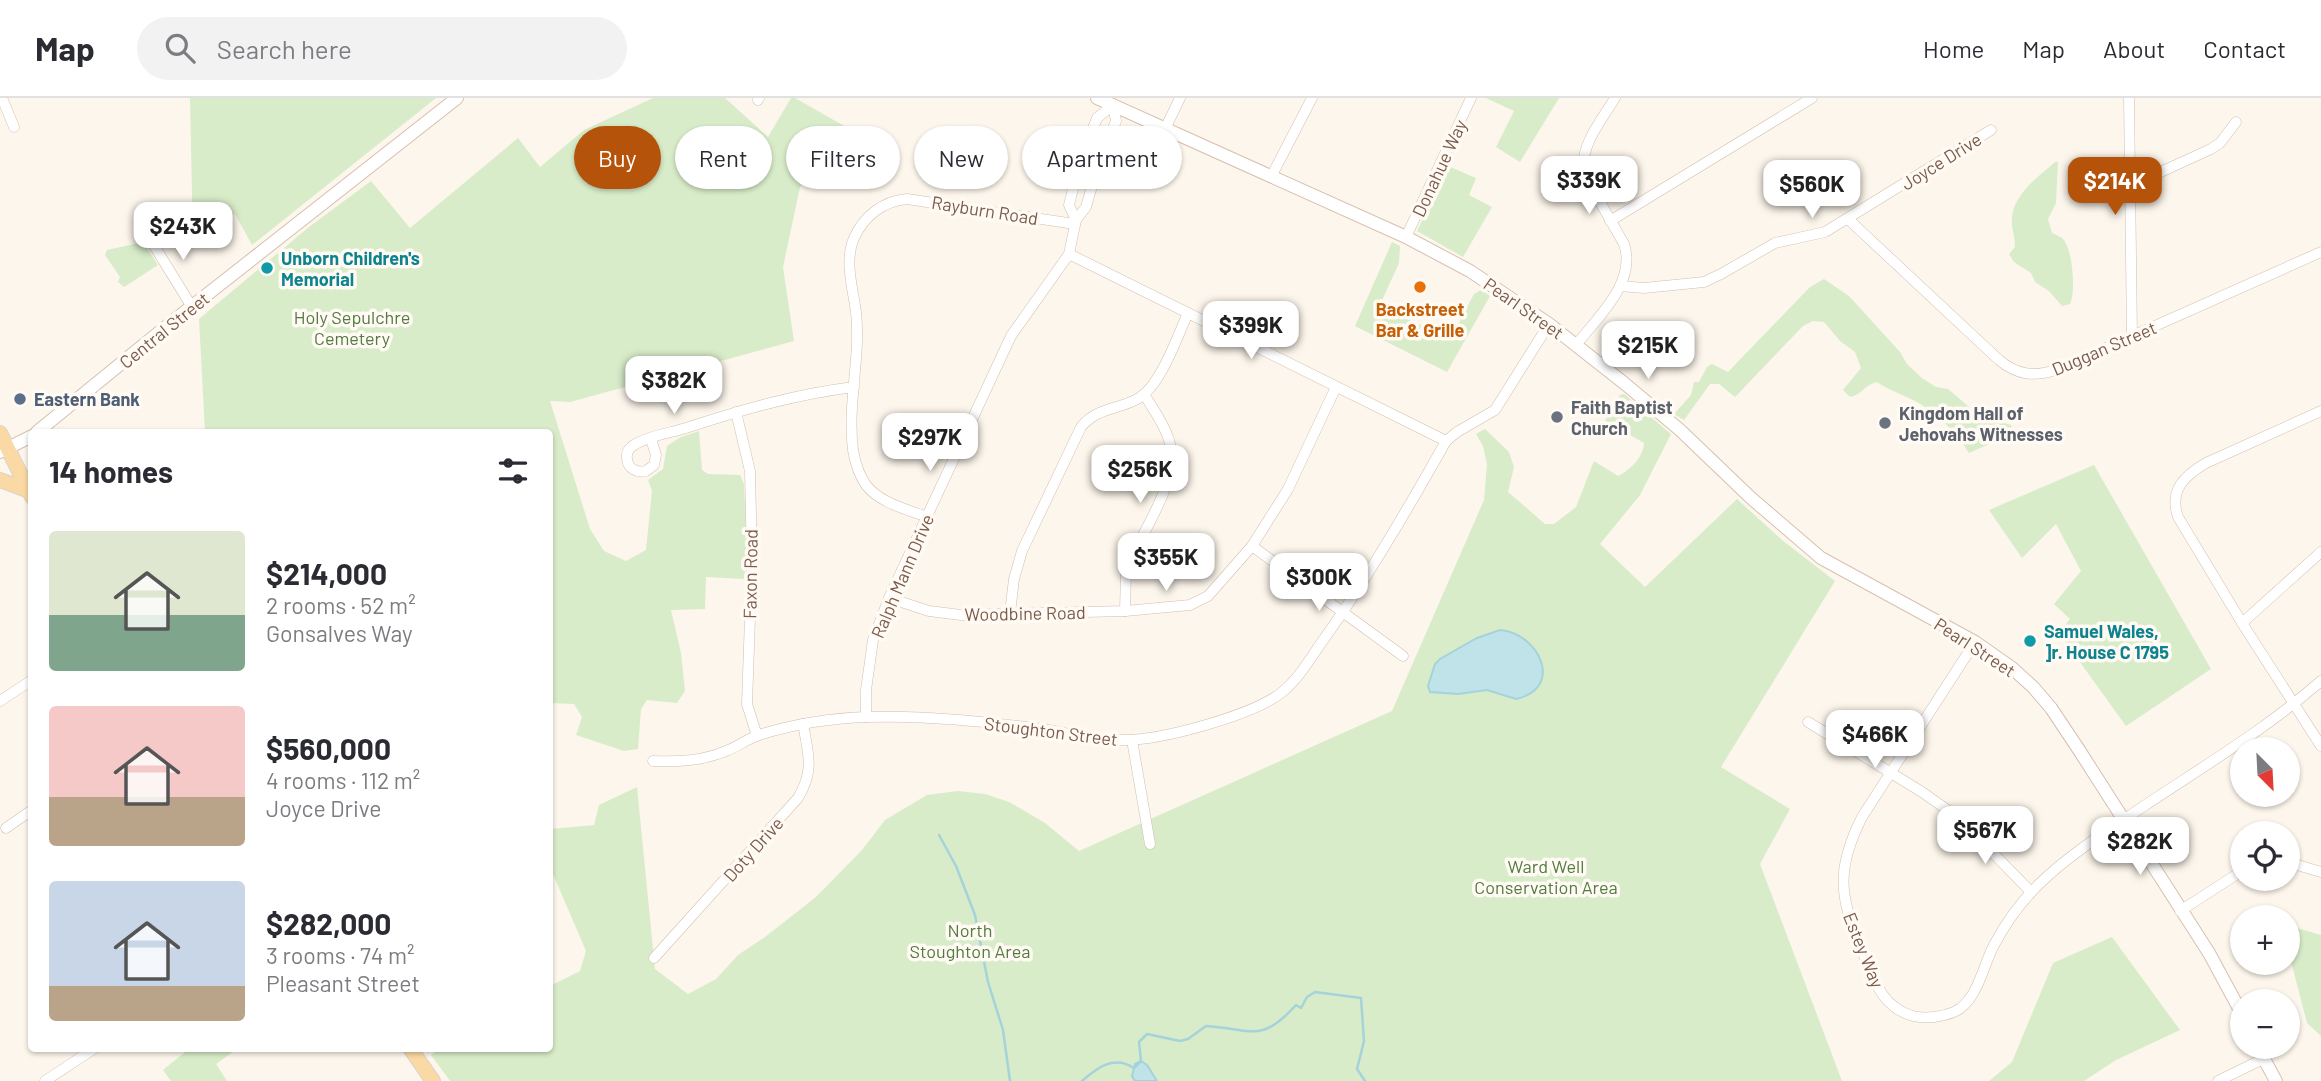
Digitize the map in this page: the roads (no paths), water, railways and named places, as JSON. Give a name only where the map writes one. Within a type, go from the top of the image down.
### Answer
[{"type":"main road","name":"Pearl Street","points":[[1097,98],[1158,126]]},
{"type":"main road","name":"Central Street","points":[[41,429],[450,100]]},
{"type":"main road","name":"Pearl Street","points":[[1182,137],[1406,237],[1470,271],[1549,324],[1680,430],[1751,498],[1821,558],[1975,642],[2012,668],[2033,687],[2063,726],[2209,953],[2230,992]]},
{"type":"main road","points":[[0,433],[3,451],[28,491]]},
{"type":"main road","points":[[3,451],[28,438]]},
{"type":"main road","points":[[0,480],[28,493]]},
{"type":"main road","points":[[413,1052],[433,1081]]},
{"type":"main road","points":[[2263,1059],[2276,1081]]},
{"type":"street","points":[[2,98],[14,127]]},
{"type":"street","points":[[1166,126],[1180,98]]},
{"type":"street","points":[[1271,177],[1312,98]]},
{"type":"street","name":"Donahue Way","points":[[1406,237],[1471,98]]},
{"type":"street","points":[[1576,345],[1620,286],[1628,265],[1628,255],[1583,172],[1582,159],[1587,144],[1615,98]]},
{"type":"street","points":[[1610,220],[1796,102],[1812,98]]},
{"type":"street","points":[[2129,98],[2132,337]]},
{"type":"street","name":"Ralph Mann Drive","points":[[866,717],[866,690],[873,640],[889,598],[1011,336],[1069,254],[1075,222],[1086,207],[1098,165],[1116,121],[1113,105],[1097,118],[1079,165],[1069,205],[1075,222]]},
{"type":"street","points":[[2130,186],[2211,149],[2220,143],[2236,122]]},
{"type":"street","name":"Joyce Drive","points":[[1620,286],[1644,288],[1704,282],[1774,243],[1816,235],[1848,219],[1991,130]]},
{"type":"street","name":"Rayburn Road","points":[[927,517],[874,494],[856,464],[853,449],[857,332],[850,251],[854,239],[880,206],[897,200],[919,200],[1075,222]]},
{"type":"street","name":"Duggan Street","points":[[1848,219],[1999,360],[2018,372],[2033,375],[2056,370],[2321,252]]},
{"type":"street","points":[[147,234],[192,307]]},
{"type":"street","points":[[1069,254],[1446,441]]},
{"type":"street","points":[[1010,613],[1014,579],[1022,551],[1081,427],[1098,412],[1136,400],[1144,394],[1155,381],[1188,313]]},
{"type":"street","name":"Stoughton Street","points":[[653,761],[682,762],[724,752],[757,736],[803,724],[866,717],[911,716],[965,720],[1095,738],[1132,740],[1176,734],[1247,710],[1280,694],[1292,684],[1390,542],[1446,441],[1495,410],[1549,324]]},
{"type":"street","points":[[651,439],[795,396],[854,387]]},
{"type":"street","name":"Woodbine Road","points":[[889,598],[929,611],[961,615],[1125,611],[1190,605],[1208,596],[1252,546],[1288,489],[1336,387]]},
{"type":"street","points":[[1125,611],[1126,572],[1129,562],[1168,482],[1172,465],[1169,441],[1144,394]]},
{"type":"street","points":[[2321,411],[2206,463],[2193,471],[2175,494],[2178,517],[2321,746]]},
{"type":"street","name":"Faxon Road","points":[[736,412],[750,471],[752,560],[747,704],[757,736]]},
{"type":"street","points":[[1252,546],[1403,656]]},
{"type":"street","points":[[2242,623],[2321,552]]},
{"type":"street","name":"Estey Way","points":[[1975,642],[1862,817],[1851,840],[1844,865],[1843,888],[1849,919],[1877,987],[1888,1004],[1903,1013],[1920,1017],[1936,1017],[1956,1011],[1968,1001],[1994,945],[2031,892],[2056,868],[2294,705],[2321,681]]},
{"type":"street","points":[[0,701],[28,683]]},
{"type":"street","points":[[1808,722],[1959,818],[2031,892]]},
{"type":"street","name":"Doty Drive","points":[[654,958],[799,798],[810,768],[803,724]]},
{"type":"street","points":[[1132,740],[1150,844]]},
{"type":"street","points":[[5,828],[28,813]]},
{"type":"street","points":[[2300,866],[2321,872]]},
{"type":"street","points":[[2180,911],[2230,879]]},
{"type":"street","points":[[45,1081],[89,1052]]},
{"type":"street","points":[[2218,1081],[2263,1059]]},
{"type":"water","points":[[1500,630],[1514,633],[1526,640],[1541,662],[1543,673],[1540,684],[1531,693],[1516,699],[1487,690],[1458,694],[1430,692],[1428,686],[1435,664],[1440,659],[1477,638]]},
{"type":"water","points":[[1141,1061],[1147,1065],[1157,1081],[1135,1081],[1132,1076],[1135,1064]]},
{"type":"waterway","points":[[939,835],[956,866],[975,915],[988,982],[1003,1030],[1010,1081]]},
{"type":"waterway","points":[[1082,1081],[1106,1064],[1120,1063],[1134,1068],[1141,1061],[1139,1042],[1147,1034],[1180,1041],[1188,1039],[1206,1026],[1245,1031],[1264,1030],[1274,1025],[1296,1005],[1301,1008],[1307,997],[1315,992],[1361,998],[1364,1041],[1357,1069],[1365,1081]]},
{"type":"place","name":"Unborn Children's Memorial","points":[[267,268]]},
{"type":"place","name":"Backstreet Bar & Grille","points":[[1420,287]]},
{"type":"place","name":"Eastern Bank","points":[[20,399]]},
{"type":"place","name":"Faith Baptist Church","points":[[1557,417]]},
{"type":"place","name":"Kingdom Hall of Jehovahs Witnesses","points":[[1885,423]]},
{"type":"place","name":"Samuel Wales, ]r. House C 1795","points":[[2030,641]]},
{"type":"park label","name":"Holy Sepulchre Cemetery","points":[[352,327]]},
{"type":"park label","name":"Ward Well Conservation Area","points":[[1546,876]]},
{"type":"park label","name":"North Stoughton Area","points":[[970,940]]}]
